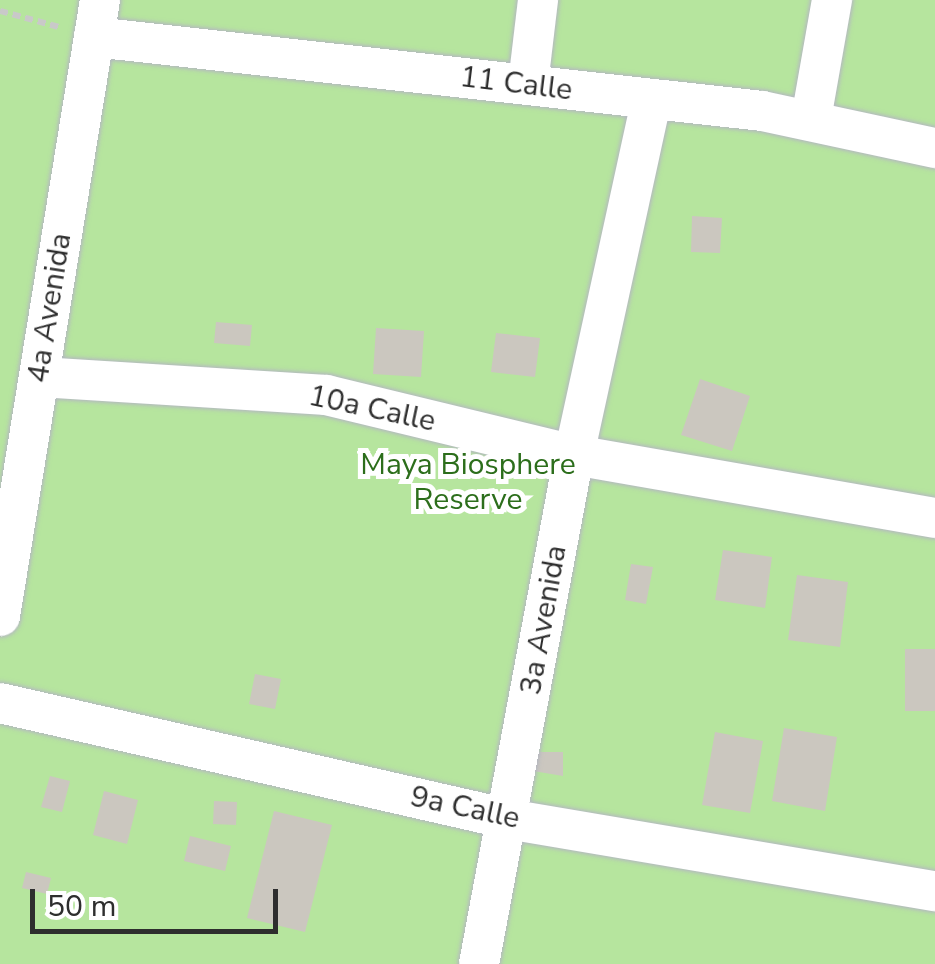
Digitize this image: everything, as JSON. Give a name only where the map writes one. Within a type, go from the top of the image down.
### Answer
[{"type":"street","points":[[528,84],[538,0]]},
{"type":"street","points":[[811,118],[832,0]]},
{"type":"street","name":"11 Calle","points":[[97,18],[650,102],[811,118],[935,148]]},
{"type":"street","name":"4a Avenida","points":[[0,616],[97,18]]},
{"type":"street","name":"3a Avenida","points":[[479,964],[574,455],[650,102]]},
{"type":"street","name":"10a Calle","points":[[40,376],[326,395],[574,455],[935,518]]},
{"type":"street","name":"9a Calle","points":[[0,703],[508,819],[935,891]]},
{"type":"path","points":[[0,11],[97,18]]},
{"type":"green space","name":"Maya Biosphere Reserve","points":[[0,0],[935,0],[935,964],[0,964]]},
{"type":"building","points":[[692,216],[722,218],[720,253],[691,252]]},
{"type":"building","points":[[216,322],[252,325],[250,346],[214,343]]},
{"type":"building","points":[[376,328],[424,331],[421,377],[373,374]]},
{"type":"building","points":[[496,333],[540,338],[535,377],[491,372]]},
{"type":"building","points":[[700,379],[750,396],[732,451],[681,435]]},
{"type":"building","points":[[723,550],[772,557],[765,608],[715,600]]},
{"type":"building","points":[[631,564],[653,567],[646,604],[625,600]]},
{"type":"building","points":[[797,575],[848,582],[840,647],[788,640]]},
{"type":"building","points":[[905,649],[935,649],[935,711],[905,711]]},
{"type":"building","points":[[255,674],[281,679],[275,709],[249,704]]},
{"type":"building","points":[[784,728],[837,737],[825,811],[772,801]]},
{"type":"building","points":[[715,732],[763,741],[750,813],[702,805]]},
{"type":"building","points":[[527,752],[563,752],[563,776],[527,770]]},
{"type":"building","points":[[50,776],[70,781],[62,812],[41,807]]},
{"type":"building","points":[[104,791],[138,800],[127,844],[93,835]]},
{"type":"building","points":[[214,801],[237,802],[236,825],[213,824]]},
{"type":"building","points":[[274,811],[332,825],[305,932],[247,918]]},
{"type":"building","points":[[190,836],[231,846],[225,871],[184,861]]},
{"type":"building","points":[[26,872],[51,878],[47,894],[22,888]]}]
